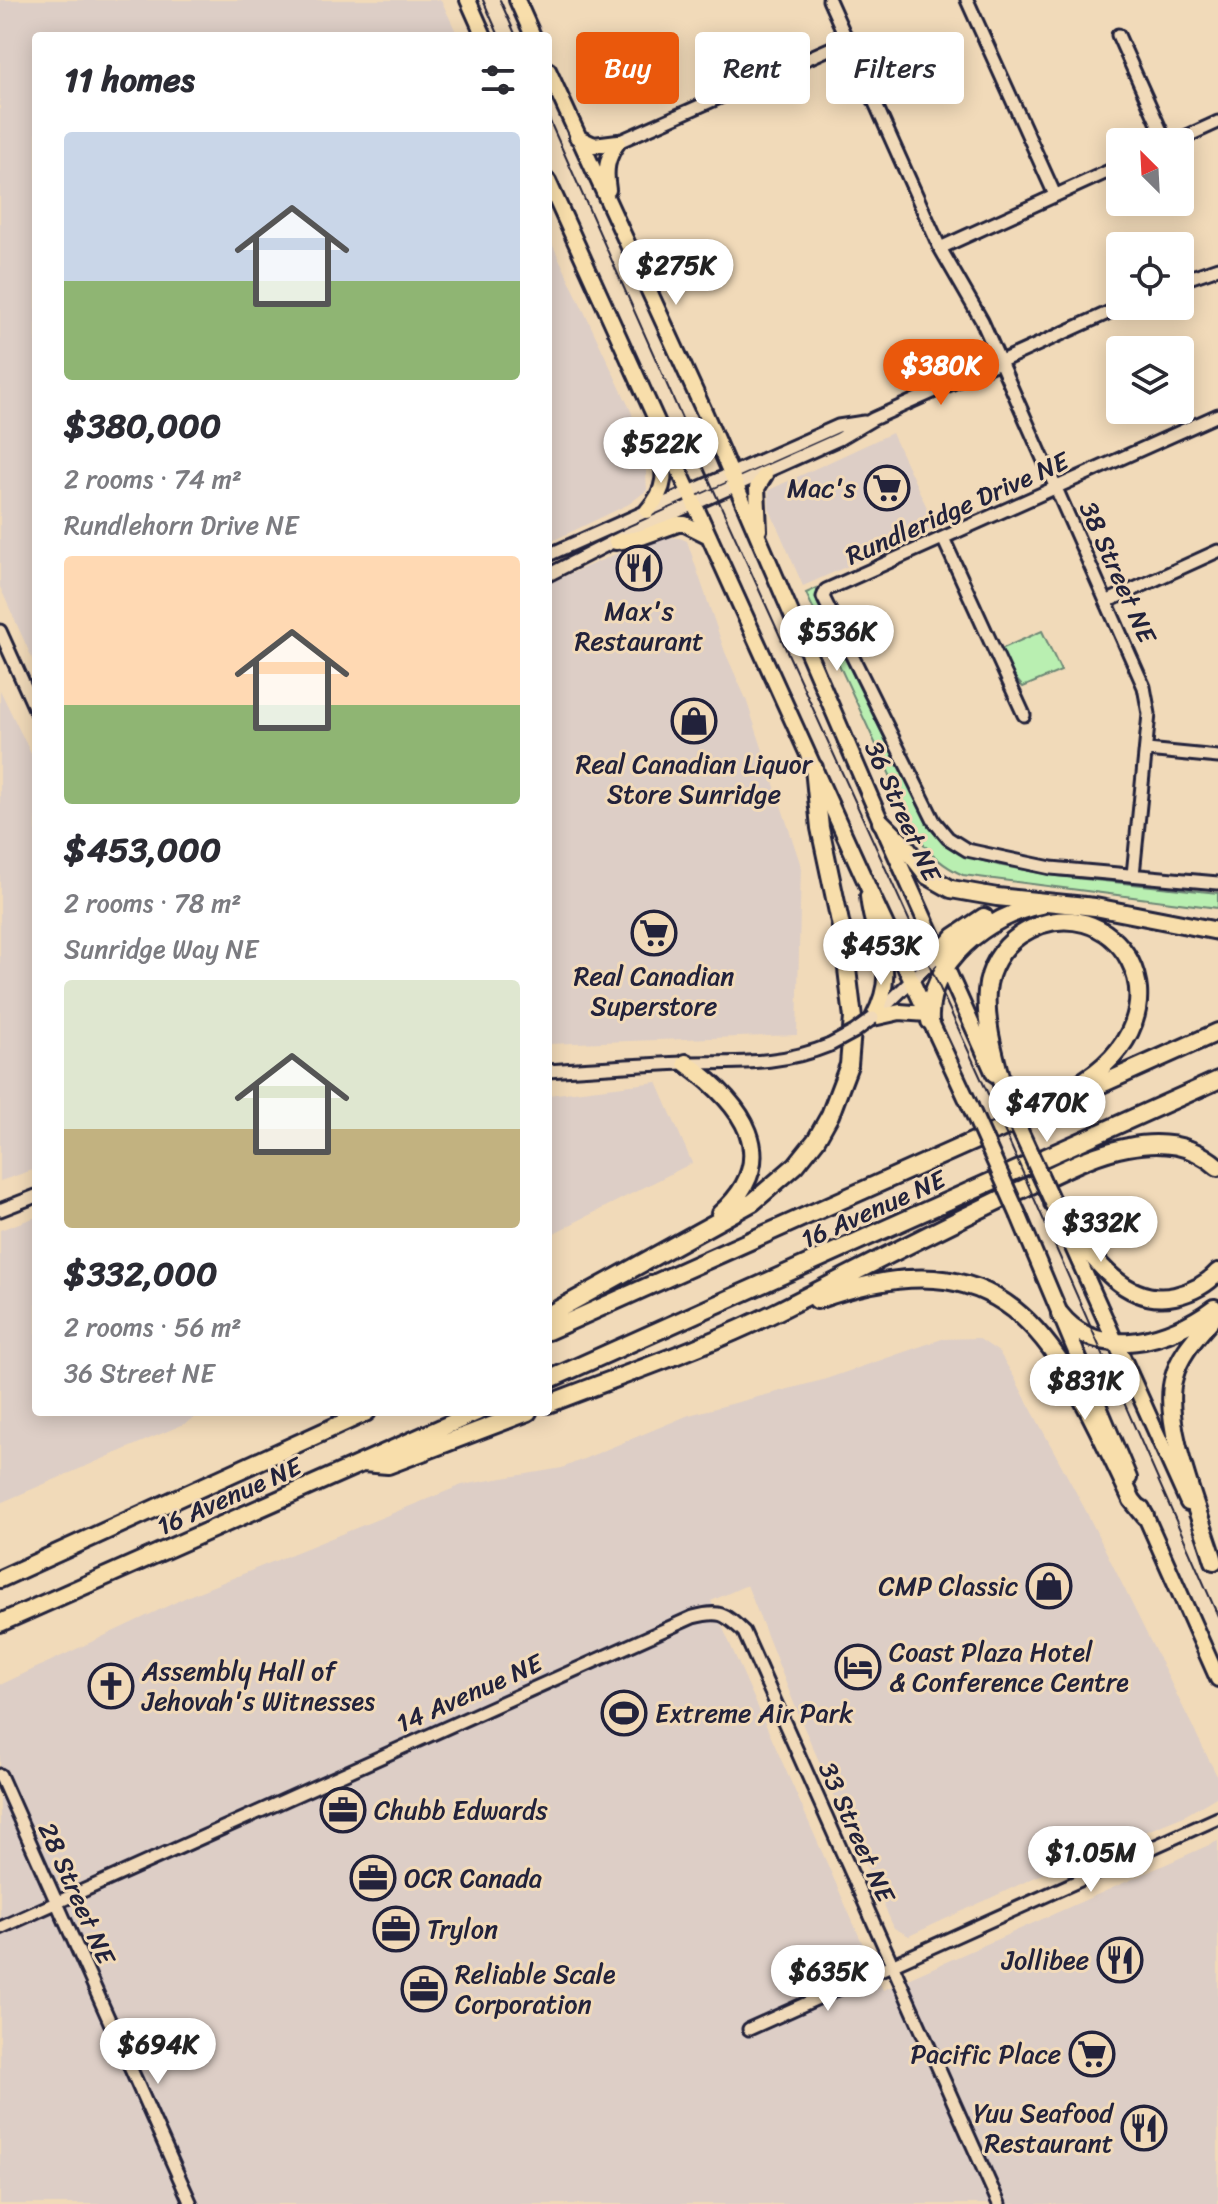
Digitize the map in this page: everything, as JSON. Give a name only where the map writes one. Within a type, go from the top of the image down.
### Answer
[{"type":"highway","points":[[552,1313],[753,1202],[796,1165],[816,1140],[830,1115],[849,1065],[853,1018],[832,878],[820,828],[814,768]]},
{"type":"highway","points":[[881,822],[904,845],[918,867],[940,884],[978,895],[1067,903],[1218,931]]},
{"type":"highway","points":[[929,1018],[943,960],[954,937],[979,920],[1021,903],[1042,900]]},
{"type":"highway","points":[[943,960],[995,921],[1029,908],[1067,903]]},
{"type":"highway","points":[[991,1132],[1011,1117],[1085,1080],[1109,1062],[1127,1040],[1137,1017],[1140,991],[1125,952],[1106,934],[1080,923],[1053,922],[1016,938],[998,958],[989,980],[987,1003],[1006,1100]]},
{"type":"highway","name":"16 Avenue NE","points":[[552,1329],[1218,1032]]},
{"type":"highway","points":[[686,1063],[733,1103],[745,1121],[751,1145],[749,1170],[739,1193],[730,1205],[694,1236]]},
{"type":"highway","name":"16 Avenue NE","points":[[552,1378],[1218,1080]]},
{"type":"highway","points":[[552,1402],[774,1313],[961,1218],[1113,1151],[1141,1145],[1170,1144],[1195,1151],[1218,1167]]},
{"type":"highway","points":[[1053,1203],[1099,1264],[1136,1293],[1157,1297],[1184,1294],[1206,1283],[1218,1272]]},
{"type":"highway","points":[[774,1313],[858,1286],[917,1279],[973,1287],[1007,1303],[1034,1326],[1072,1378],[1132,1500],[1145,1516]]},
{"type":"highway","points":[[1060,1314],[1087,1336],[1115,1341],[1145,1340],[1194,1322],[1218,1304]]},
{"type":"highway","points":[[1216,1565],[1173,1431],[1169,1401],[1174,1376],[1185,1352],[1218,1311]]},
{"type":"highway","name":"16 Avenue NE","points":[[0,1579],[357,1416]]},
{"type":"highway","name":"16 Avenue NE","points":[[0,1623],[468,1416]]},
{"type":"highway","points":[[361,1463],[388,1465],[517,1416]]},
{"type":"main road","points":[[468,0],[482,32]]},
{"type":"main road","points":[[517,0],[531,32]]},
{"type":"main road","name":"36 Street NE","points":[[552,79],[737,487],[881,822],[1216,1565]]},
{"type":"main road","points":[[577,137],[594,145],[618,142]]},
{"type":"main road","points":[[614,218],[605,175],[608,160],[618,142]]},
{"type":"main road","points":[[552,190],[970,1106],[1218,1679]]},
{"type":"main road","points":[[647,511],[664,486],[650,405]]},
{"type":"main road","points":[[759,539],[757,488],[765,475]]},
{"type":"main road","points":[[616,542],[639,538],[678,524],[685,524],[709,536]]},
{"type":"main road","points":[[868,887],[871,920],[887,971],[883,997],[873,1018]]},
{"type":"main road","points":[[873,1018],[900,1012],[929,1018]]},
{"type":"street","name":"38 Street NE","points":[[829,0],[843,32]]},
{"type":"street","points":[[967,0],[1055,195]]},
{"type":"street","points":[[1118,35],[1160,128]]},
{"type":"street","points":[[618,142],[826,50]]},
{"type":"street","name":"38 Street NE","points":[[875,104],[940,248],[971,300],[1000,361],[1144,687],[1149,714],[1147,750],[1133,875]]},
{"type":"street","points":[[1194,133],[1218,122]]},
{"type":"street","points":[[940,248],[1106,172]]},
{"type":"street","points":[[1194,276],[1218,268]]},
{"type":"street","points":[[552,553],[647,511],[692,498],[716,495],[765,475],[868,422],[1106,314]]},
{"type":"street","name":"Rundleridge Drive NE","points":[[1218,415],[826,590],[823,597],[934,821],[948,838],[967,850],[1051,868],[1218,883]]},
{"type":"street","points":[[552,573],[616,542],[730,472],[838,426],[868,422]]},
{"type":"street","points":[[943,538],[1024,715]]},
{"type":"street","points":[[1108,601],[1218,551]]},
{"type":"street","points":[[0,631],[32,702]]},
{"type":"street","points":[[1147,750],[1218,757]]},
{"type":"street","points":[[552,1071],[686,1063],[764,1063],[798,1057],[854,1032],[912,981],[943,960]]},
{"type":"street","points":[[0,1210],[32,1198]]},
{"type":"street","name":"14 Avenue NE","points":[[0,1928],[693,1617],[713,1612],[726,1615]]},
{"type":"street","name":"33 Street NE","points":[[726,1615],[744,1632],[999,2204]]},
{"type":"street","name":"28 Street NE","points":[[0,1775],[191,2204]]},
{"type":"street","points":[[749,2029],[1218,1818]]},
{"type":"shaded area","points":[[0,0],[441,0],[456,32],[32,32],[32,658],[0,587]]},
{"type":"shaded area","points":[[552,243],[631,411],[645,455],[647,490],[629,504],[552,541]]},
{"type":"shaded area","points":[[892,433],[936,527],[803,586],[769,508],[769,490]]},
{"type":"shaded area","points":[[656,537],[687,541],[725,652],[746,699],[801,866],[797,1035],[552,1044],[552,581]]},
{"type":"shaded area","points":[[0,690],[32,756],[32,1170],[0,1181]]},
{"type":"shaded area","points":[[657,1082],[692,1163],[552,1234],[552,1095]]},
{"type":"shaded area","points":[[32,1218],[32,1416],[197,1416],[0,1503],[0,1230]]},
{"type":"shaded area","points":[[978,1338],[999,1352],[1086,1511],[1218,1778],[1218,1796],[1184,1816],[1042,1874],[909,1936],[894,1928],[801,1721],[747,1585],[711,1601],[883,1990],[1218,1841],[1218,2204],[0,2204],[0,1685],[191,1595],[462,1485],[562,1468],[689,1415],[823,1380],[942,1339]]},
{"type":"green space","points":[[817,588],[817,602],[928,826],[942,842],[959,854],[1056,876],[1218,893],[1218,908],[963,875],[938,860],[919,838],[806,593]]},
{"type":"green space","points":[[1042,631],[1061,671],[1023,687],[1015,678],[1001,649]]},
{"type":"tram line","points":[[483,0],[497,32]]},
{"type":"tram line","points":[[500,0],[514,32]]},
{"type":"tram line","points":[[552,126],[993,1105],[1218,1616]]},
{"type":"place","name":"Mac's","points":[[887,488]]},
{"type":"place","name":"Max's Restaurant","points":[[639,568]]},
{"type":"place","name":"Real Canadian Liquor Store Sunridge","points":[[694,721]]},
{"type":"place","name":"Real Canadian Superstore","points":[[654,933]]},
{"type":"place","name":"CMP Classic","points":[[1049,1586]]},
{"type":"place","name":"Coast Plaza Hotel & Conference Centre","points":[[858,1667]]},
{"type":"place","name":"Assembly Hall of Jehovah's Witnesses","points":[[111,1686]]},
{"type":"place","name":"Extreme Air Park","points":[[624,1713]]},
{"type":"place","name":"Chubb Edwards","points":[[343,1810]]},
{"type":"place","name":"OCR Canada","points":[[373,1878]]},
{"type":"place","name":"Trylon","points":[[396,1929]]},
{"type":"place","name":"Jollibee","points":[[1120,1960]]},
{"type":"place","name":"Reliable Scale Corporation","points":[[424,1989]]},
{"type":"place","name":"Pacific Place","points":[[1092,2054]]},
{"type":"place","name":"Yuu Seafood Restaurant","points":[[1144,2128]]}]
